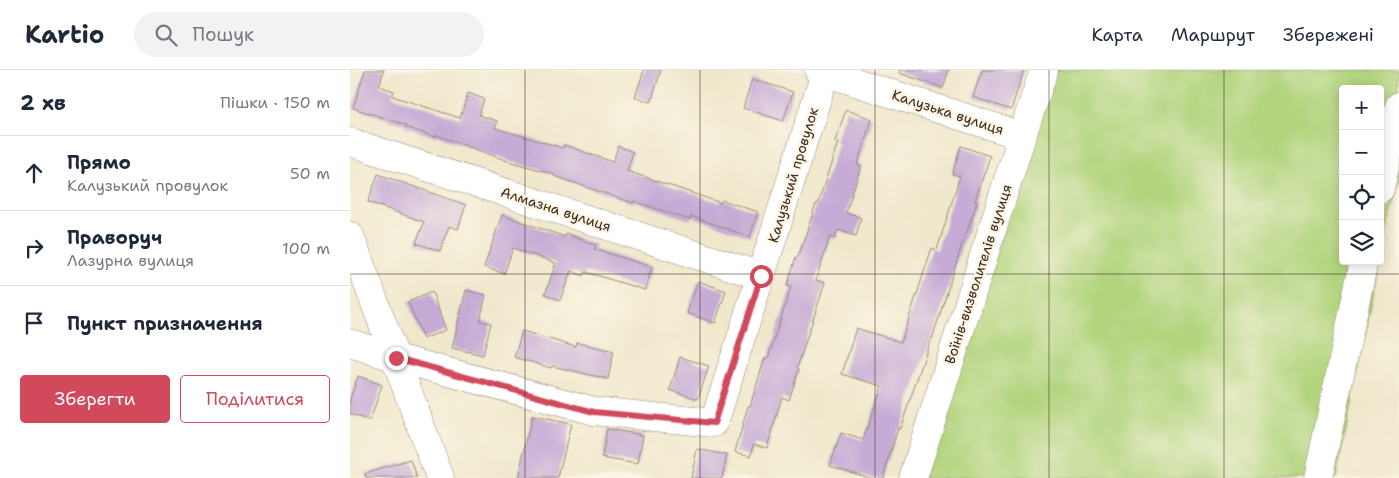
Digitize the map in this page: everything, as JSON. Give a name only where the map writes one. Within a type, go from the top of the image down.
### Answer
[{"type":"street","name":"Воїнів-визволителів вулиця","points":[[913,478],[1044,70]]},
{"type":"street","name":"Калузька вулиця","points":[[823,71],[1022,136]]},
{"type":"street","name":"Калузький провулок","points":[[396,358],[594,412],[714,423],[823,71]]},
{"type":"street","points":[[1383,175],[1399,106]]},
{"type":"street","name":"Алмазна вулиця","points":[[350,142],[761,276]]},
{"type":"street","points":[[350,236],[440,478]]},
{"type":"street","points":[[1318,478],[1363,265]]},
{"type":"street","points":[[350,343],[396,358]]},
{"type":"green space","points":[[1044,70],[1399,70],[1399,177],[1384,242],[1384,85],[1339,85],[1339,265],[1379,265],[1336,478],[913,478]]},
{"type":"building","points":[[365,70],[384,70],[379,86],[394,91],[392,96],[460,118],[468,93],[484,99],[479,115],[497,121],[495,128],[563,148],[564,145],[613,162],[618,146],[633,152],[627,171],[721,203],[722,200],[758,212],[750,237],[691,216],[690,220],[634,201],[633,203],[554,176],[554,174],[508,161],[353,108]]},
{"type":"building","points":[[644,70],[661,70],[651,102],[635,97]]},
{"type":"building","points":[[900,70],[949,70],[943,88],[899,73]]},
{"type":"building","points":[[982,70],[1024,70],[1011,110],[973,97]]},
{"type":"building","points":[[752,79],[793,92],[783,121],[743,108]]},
{"type":"building","points":[[846,110],[872,119],[857,165],[861,166],[846,213],[861,218],[856,236],[838,230],[835,239],[830,237],[816,280],[825,283],[797,368],[799,369],[789,400],[782,397],[767,448],[754,444],[751,456],[735,452],[748,406],[750,406],[765,358],[768,358],[791,287],[787,286],[796,257],[798,257],[816,204],[818,204],[838,142],[835,141]]},
{"type":"building","points":[[961,146],[990,156],[975,201],[977,202],[932,339],[900,429],[898,428],[883,478],[872,478],[830,465],[841,433],[863,440],[882,386],[842,374],[856,328],[901,342],[932,248],[937,250],[960,176],[952,174]]},
{"type":"building","points":[[378,174],[466,205],[458,229],[449,226],[440,251],[416,243],[424,222],[368,202]]},
{"type":"building","points":[[502,215],[565,237],[566,234],[596,245],[594,249],[652,267],[645,290],[586,272],[584,276],[571,271],[560,300],[545,294],[556,263],[513,248],[504,274],[484,267]]},
{"type":"building","points":[[698,281],[726,291],[715,323],[687,313]]},
{"type":"building","points":[[466,290],[486,295],[480,321],[491,323],[483,355],[452,348]]},
{"type":"building","points":[[432,292],[446,330],[423,339],[408,302]]},
{"type":"building","points":[[522,331],[576,347],[577,343],[614,351],[608,379],[552,366],[551,368],[514,357]]},
{"type":"building","points":[[680,357],[709,366],[698,399],[670,390]]},
{"type":"building","points":[[358,376],[382,385],[370,421],[350,414],[350,399]]},
{"type":"building","points":[[532,416],[571,424],[558,478],[518,478]]},
{"type":"building","points":[[607,429],[643,435],[638,464],[602,458]]},
{"type":"building","points":[[697,449],[727,455],[722,478],[691,478]]},
{"type":"building","points":[[411,460],[417,478],[366,478],[365,474]]},
{"type":"route","points":[[396,358],[594,412],[714,423],[761,276]]}]
